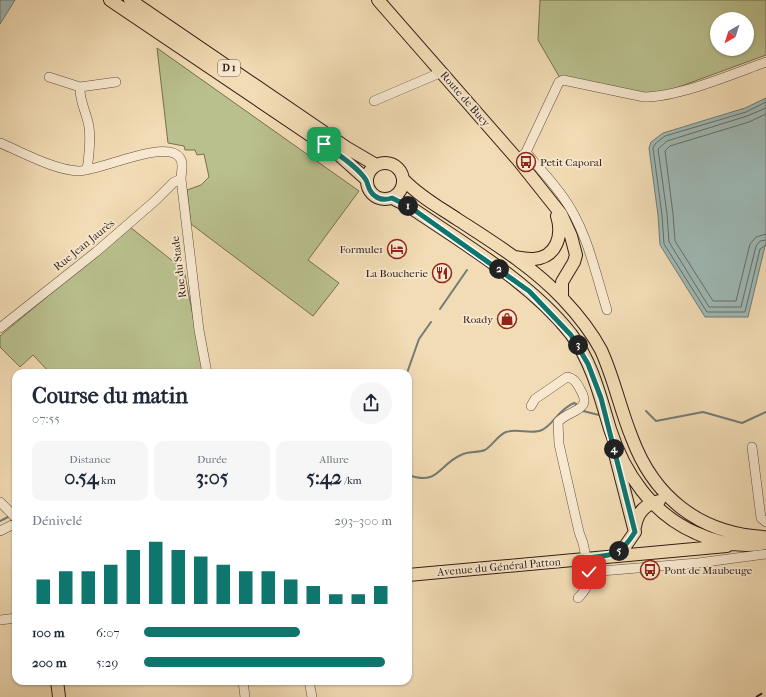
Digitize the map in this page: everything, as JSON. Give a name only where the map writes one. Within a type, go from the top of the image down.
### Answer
[{"type":"main road","name":"D 1","points":[[110,0],[338,154],[366,180]]},
{"type":"main road","name":"D 1","points":[[130,0],[347,148],[376,165]]},
{"type":"main road","name":"Route de Bucy","points":[[378,0],[442,72],[522,156],[561,214],[571,236],[576,255],[574,262],[562,282],[562,298]]},
{"type":"main road","points":[[404,180],[401,191],[392,198],[387,199],[376,197],[371,192],[366,180],[368,174],[376,165],[382,162],[394,164],[399,168],[404,180],[423,196],[516,258],[562,298],[593,334],[608,366],[638,452],[651,475],[687,518],[688,530],[683,542],[672,552]]},
{"type":"main road","points":[[392,198],[410,207],[454,237],[529,291],[545,305],[571,335],[580,349],[594,379],[610,430],[622,459],[638,485],[669,519],[704,537],[734,546]]},
{"type":"main road","name":"Route de Bucy","points":[[516,258],[535,259],[550,253],[557,246],[559,239],[559,223],[551,200]]},
{"type":"main road","points":[[610,430],[619,472],[635,530],[641,544],[646,549],[657,554]]},
{"type":"main road","points":[[613,556],[626,545],[635,530],[639,513],[652,502],[668,501],[704,523],[731,533],[744,536],[766,537]]},
{"type":"main road","name":"Avenue du Général Patton","points":[[412,575],[586,558],[657,554],[766,543]]},
{"type":"main road","points":[[58,685],[59,697]]},
{"type":"street","points":[[522,156],[560,82],[563,80],[644,97],[658,97],[721,78],[766,62]]},
{"type":"street","points":[[374,101],[442,72]]},
{"type":"street","points":[[49,77],[80,88],[116,82]]},
{"type":"street","points":[[0,142],[63,169],[87,170],[90,146],[89,126],[79,94],[80,88]]},
{"type":"street","name":"Rue du Stade","points":[[87,170],[150,153],[171,152],[180,158],[182,163],[180,179],[199,330],[206,369]]},
{"type":"street","name":"Route de Bucy","points":[[522,156],[563,196],[578,221],[607,310]]},
{"type":"street","name":"Rue Jean Jaurès","points":[[0,328],[101,248],[156,200],[174,182],[180,179]]},
{"type":"street","points":[[531,406],[535,399],[567,377],[575,381],[585,398],[584,404],[580,408],[560,419],[558,422],[559,430],[564,439],[584,532],[583,543],[589,572],[589,581],[586,590],[578,598]]},
{"type":"street","points":[[752,447],[761,518],[766,522]]},
{"type":"street","points":[[0,502],[12,514]]},
{"type":"street","points":[[0,530],[12,525]]},
{"type":"street","points":[[589,572],[698,563],[766,554]]},
{"type":"street","points":[[0,620],[12,618]]},
{"type":"street","points":[[244,685],[245,697]]},
{"type":"street","points":[[310,685],[312,697]]},
{"type":"green space","points":[[540,0],[766,0],[766,55],[654,96],[560,78],[538,40]]},
{"type":"green space","points":[[157,48],[359,191],[308,260],[339,283],[313,316],[191,224],[187,190],[201,185],[209,177],[204,154],[197,155],[195,150],[185,150],[184,146],[168,143]]},
{"type":"green space","points":[[130,227],[184,270],[203,369],[46,369],[33,355],[20,367],[0,347],[0,336]]},
{"type":"water","points":[[0,0],[15,0],[0,24]]},
{"type":"water","points":[[766,98],[766,242],[748,317],[705,317],[660,245],[658,215],[649,148],[651,142],[663,133],[745,108]]},
{"type":"waterway","points":[[440,309],[467,270]]},
{"type":"waterway","points":[[408,369],[419,339],[431,322]]},
{"type":"waterway","points":[[412,476],[426,478],[432,476],[438,473],[453,459],[461,455],[485,450],[506,432],[533,432],[542,430],[550,425],[564,409],[574,403],[576,404]]},
{"type":"waterway","points":[[583,411],[599,415]]},
{"type":"waterway","points":[[646,411],[656,421],[703,412],[742,423],[766,412]]},
{"type":"waterway","points":[[0,521],[8,517]]},
{"type":"railway","points":[[756,697],[766,691]]},
{"type":"place","name":"Petit Caporal","points":[[526,162]]},
{"type":"place","name":"Formule1","points":[[397,249]]},
{"type":"place","name":"La Boucherie","points":[[442,273]]},
{"type":"place","name":"Roady","points":[[507,319]]},
{"type":"place","name":"Pont de Maubeuge","points":[[650,570]]},
{"type":"route","points":[[324,144],[350,164],[366,180],[368,187],[376,197],[381,199],[392,198],[410,207],[529,291],[545,305],[560,322],[580,349],[588,364],[601,398],[631,519],[635,527],[635,532],[623,549],[613,556],[586,558],[589,572]]}]
